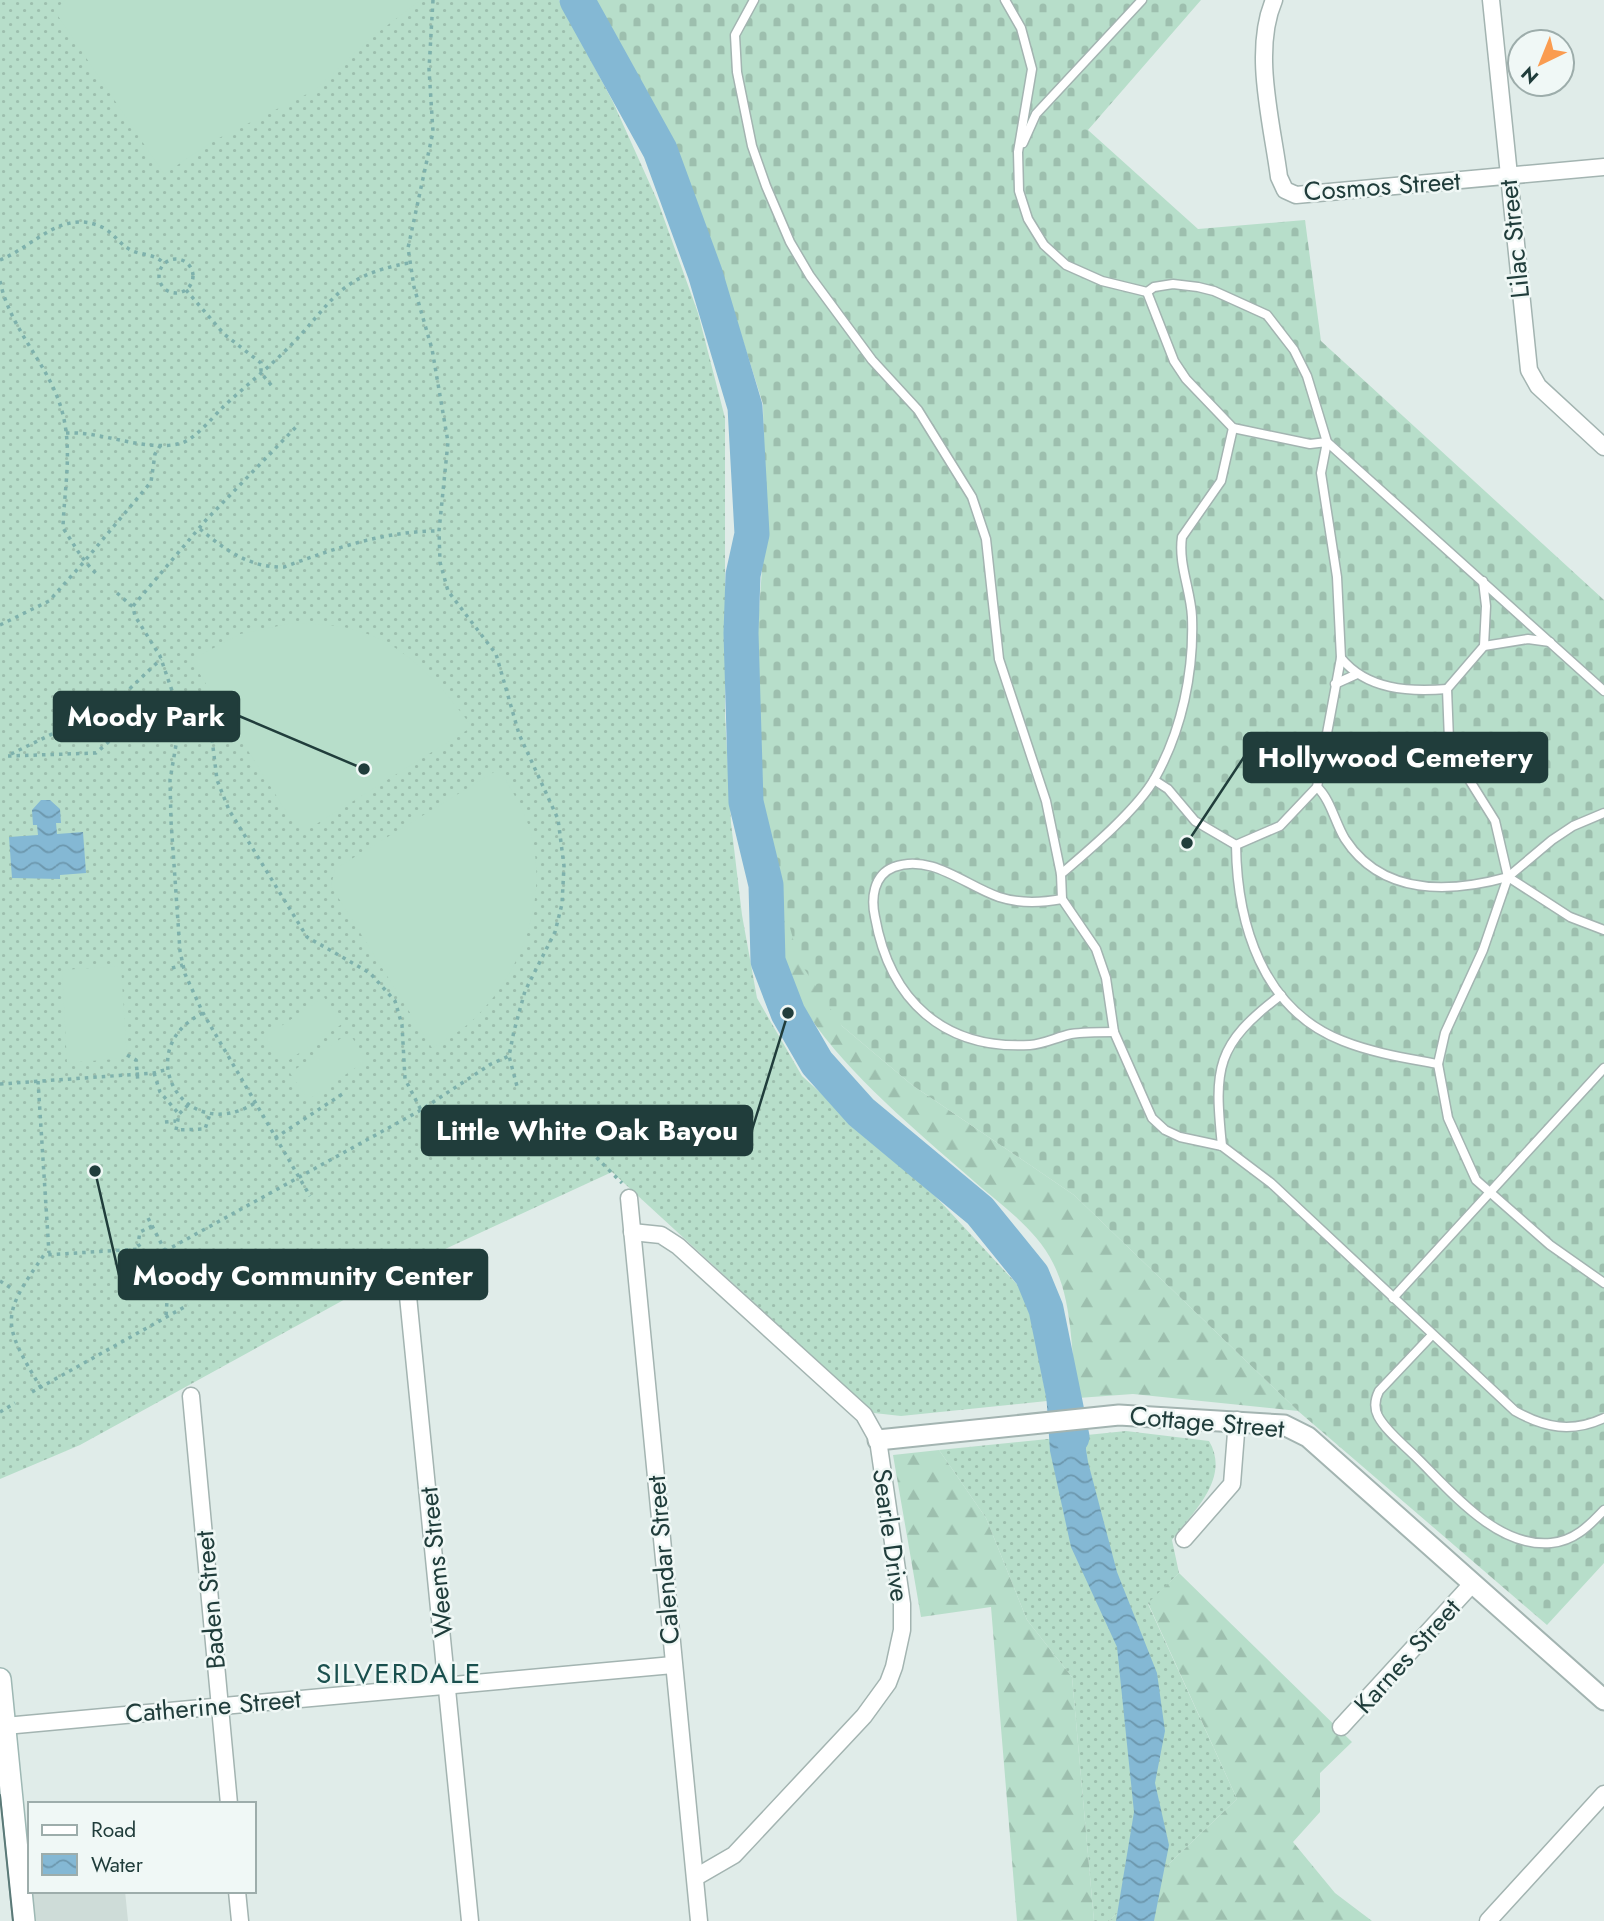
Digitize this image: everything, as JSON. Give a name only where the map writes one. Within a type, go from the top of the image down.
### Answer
[{"type":"main road","points":[[0,1679],[24,1921]]},
{"type":"street","name":"Cosmos Street","points":[[1273,0],[1265,20],[1263,46],[1279,177],[1285,190],[1296,195],[1604,167]]},
{"type":"street","name":"Lilac Street","points":[[1491,0],[1529,370],[1538,386],[1604,447]]},
{"type":"street","name":"Calendar Street","points":[[629,1198],[699,1921]]},
{"type":"street","name":"Searle Drive","points":[[632,1233],[661,1235],[712,1274],[856,1406],[878,1440],[902,1604],[898,1651],[888,1683],[864,1716],[734,1855],[696,1877]]},
{"type":"street","name":"Weems Street","points":[[407,1286],[449,1685],[470,1921]]},
{"type":"street","name":"Baden Street","points":[[191,1396],[229,1802]]},
{"type":"street","name":"Cottage Street","points":[[878,1440],[1119,1415],[1237,1420],[1284,1425],[1301,1431],[1604,1700]]},
{"type":"street","points":[[1184,1539],[1232,1483],[1237,1420]]},
{"type":"street","name":"Karnes Street","points":[[1341,1727],[1472,1584]]},
{"type":"street","name":"Catherine Street","points":[[5,1726],[673,1665]]},
{"type":"street","points":[[1488,1921],[1604,1794]]},
{"type":"street","points":[[237,1893],[240,1921]]},
{"type":"lane","points":[[754,0],[735,34],[742,107],[755,156],[778,216],[810,276],[872,360],[918,410],[972,497],[986,539],[999,659],[1035,761],[1061,874],[1062,899],[1088,934],[1102,963],[1114,1032],[1152,1118],[1165,1130],[1180,1137],[1222,1146],[1271,1183],[1497,1397],[1529,1419],[1560,1428],[1578,1427],[1604,1418]]},
{"type":"lane","points":[[1005,0],[1021,28],[1032,69],[1018,152],[1022,205],[1044,245],[1066,265],[1082,274],[1147,292]]},
{"type":"lane","points":[[1132,0],[1133,10]]},
{"type":"lane","points":[[1018,152],[1036,114],[1142,0]]},
{"type":"lane","points":[[1147,292],[1154,287],[1173,284],[1214,291],[1266,315],[1294,349],[1307,376],[1327,442],[1321,472],[1337,577],[1341,657],[1317,787],[1280,825],[1236,845]]},
{"type":"lane","points":[[1147,292],[1174,361],[1186,379],[1233,428],[1310,444],[1327,442],[1604,691]]},
{"type":"lane","points":[[1061,874],[1093,846],[1154,780],[1182,709],[1190,666],[1192,614],[1180,547],[1182,537],[1221,481],[1233,428]]},
{"type":"lane","points":[[1483,581],[1486,606],[1484,646],[1447,689],[1449,740],[1460,765],[1495,821],[1508,877],[1483,950],[1445,1033],[1438,1064],[1448,1118],[1461,1153],[1476,1180],[1492,1190],[1550,1245],[1604,1283]]},
{"type":"lane","points":[[1484,646],[1528,639],[1550,642]]},
{"type":"lane","points":[[1341,657],[1357,674],[1400,690],[1447,689]]},
{"type":"lane","points":[[1335,684],[1357,674]]},
{"type":"lane","points":[[1154,780],[1168,789],[1195,821],[1236,845]]},
{"type":"lane","points":[[1317,787],[1323,792],[1351,848],[1386,875],[1411,885],[1452,888],[1508,877],[1562,833],[1604,813]]},
{"type":"lane","points":[[1236,845],[1240,907],[1247,935],[1259,963],[1281,995],[1304,1017],[1340,1041],[1372,1051],[1438,1064]]},
{"type":"lane","points":[[1062,899],[1027,903],[1002,898],[948,872],[910,864],[894,867],[883,875],[872,898],[886,960],[895,977],[925,1014],[957,1036],[1002,1046],[1034,1045],[1072,1034],[1114,1032]]},
{"type":"lane","points":[[1508,877],[1570,917],[1604,930]]},
{"type":"lane","points":[[1222,1146],[1218,1105],[1223,1058],[1233,1037],[1281,995]]},
{"type":"lane","points":[[1393,1298],[1604,1068]]},
{"type":"lane","points":[[1432,1335],[1375,1398],[1378,1416],[1394,1435],[1462,1503],[1518,1539],[1536,1544],[1567,1540],[1604,1510]]},
{"type":"path","points":[[432,0],[429,69],[433,132],[413,216],[409,262],[432,349],[448,442],[439,531],[444,581],[455,602],[496,654],[519,734],[549,794],[561,833],[564,866],[562,904],[555,932],[525,991],[509,1056],[518,1090]]},
{"type":"path","points":[[0,260],[55,227],[79,222],[104,229],[131,250],[160,258],[164,264]]},
{"type":"path","points":[[171,258],[184,260],[194,271],[192,284],[186,289],[180,295],[168,292],[158,281],[159,267],[171,258]]},
{"type":"path","points":[[66,433],[90,433],[160,446],[186,442],[292,344],[326,302],[342,289],[360,277],[409,262]]},
{"type":"path","points":[[0,281],[14,319],[56,393],[66,433],[69,467],[63,528],[80,552],[83,562],[99,576]]},
{"type":"path","points":[[186,289],[224,334],[261,363],[261,373],[272,386]]},
{"type":"path","points":[[133,607],[200,528],[296,426]]},
{"type":"path","points":[[0,625],[49,601],[151,482],[155,453],[160,446]]},
{"type":"path","points":[[200,528],[252,564],[273,567],[284,567],[360,540],[391,533],[439,531]]},
{"type":"path","points":[[117,593],[133,607],[135,616],[161,659],[177,705],[170,780],[183,965],[202,1013],[310,1196]]},
{"type":"path","points":[[129,724],[96,753],[8,755],[91,715],[122,696],[161,659]]},
{"type":"path","points":[[91,715],[129,724],[177,723],[204,729],[211,735],[214,770],[224,801],[307,937],[370,973],[395,1001],[402,1025],[405,1079],[421,1110]]},
{"type":"path","points":[[172,968],[183,965]]},
{"type":"path","points":[[202,1013],[186,1023],[173,1039],[168,1069],[172,1087],[187,1105],[210,1114],[233,1113],[255,1103]]},
{"type":"path","points":[[127,1055],[134,1057],[138,1083]]},
{"type":"path","points":[[9,1298],[44,1255],[140,1248],[152,1257],[166,1251],[421,1110],[491,1063],[509,1056]]},
{"type":"path","points":[[0,1084],[154,1073],[168,1069]]},
{"type":"path","points":[[154,1073],[166,1101],[179,1114]]},
{"type":"path","points":[[38,1081],[49,1254]]},
{"type":"path","points":[[275,1138],[344,1093]]},
{"type":"path","points":[[187,1105],[179,1114],[176,1130],[205,1129],[210,1114]]},
{"type":"path","points":[[545,1113],[619,1178],[629,1198]]},
{"type":"path","points":[[164,1122],[176,1121]]},
{"type":"path","points":[[148,1218],[175,1270],[168,1284],[166,1317]]},
{"type":"path","points":[[140,1248],[140,1232],[152,1226]]},
{"type":"path","points":[[0,1280],[14,1290]]},
{"type":"path","points":[[33,1392],[188,1305]]},
{"type":"path","points":[[6,1334],[41,1388]]},
{"type":"path","points":[[0,1412],[15,1403]]},
{"type":"shaded area","points":[[28,1838],[28,1870],[25,1839]]},
{"type":"shaded area","points":[[30,1893],[125,1893],[128,1921],[33,1921]]},
{"type":"green space","points":[[0,0],[559,0],[613,102],[658,202],[698,313],[725,418],[725,715],[731,823],[742,915],[757,998],[802,1076],[937,1198],[1027,1295],[1047,1401],[901,1416],[874,1413],[612,1172],[389,1275],[80,1445],[0,1479]]},
{"type":"green space","points":[[66,0],[421,0],[373,36],[315,90],[215,140],[164,174],[54,10]]},
{"type":"green space","points":[[591,0],[1201,0],[1088,130],[1198,229],[1305,220],[1321,341],[1604,600],[1604,1563],[1547,1625],[1298,1411],[1074,1195],[912,1085],[842,1026],[799,961],[778,883],[761,803],[757,639],[765,527],[763,404],[725,284],[682,180]]},
{"type":"green space","points":[[293,623],[348,628],[386,643],[419,666],[447,695],[472,727],[310,828],[294,824],[191,660],[240,634]]},
{"type":"green space","points":[[499,769],[525,816],[533,842],[536,870],[530,924],[509,975],[493,998],[470,1022],[432,1048],[331,886],[335,869]]},
{"type":"green space","points":[[761,803],[778,883],[842,1026],[912,1085],[1074,1195],[1298,1411],[1133,1394],[1078,1398],[1065,1295],[1045,1250],[1015,1216],[872,1090],[827,1040],[794,990],[786,970],[775,924]]},
{"type":"green space","points":[[121,966],[127,1058],[67,1063],[62,970]]},
{"type":"green space","points":[[324,997],[342,1024],[283,1064],[265,1037]]},
{"type":"green space","points":[[349,1033],[367,1060],[308,1100],[290,1073]]},
{"type":"green space","points":[[1126,1431],[1209,1441],[1215,1455],[1215,1468],[1207,1494],[1172,1540],[1179,1573],[1148,1604],[1237,1799],[1109,1921],[1094,1921],[1072,1677],[1027,1620],[986,1518],[939,1450]]},
{"type":"green space","points":[[939,1450],[986,1518],[1027,1620],[1072,1677],[1094,1921],[1017,1921],[991,1607],[921,1617],[893,1455]]},
{"type":"green space","points":[[1179,1573],[1352,1742],[1320,1773],[1320,1812],[1293,1842],[1335,1893],[1372,1921],[1109,1921],[1237,1799],[1148,1603]]},
{"type":"water","points":[[41,800],[50,800],[60,809],[61,823],[56,823],[57,834],[83,832],[86,873],[60,875],[60,879],[12,878],[9,837],[38,835],[37,825],[33,825],[32,810]]},
{"type":"water","points":[[1076,1388],[1088,1462],[1117,1572],[1157,1673],[1165,1731],[1155,1783],[1169,1845],[1154,1921],[1116,1921],[1134,1812],[1117,1647],[1071,1547],[1050,1451],[1046,1392]]},
{"type":"waterway","points":[[577,0],[660,150],[705,273],[745,407],[752,534],[743,575],[741,633],[746,802],[766,885],[768,961],[788,1013],[817,1063],[861,1112],[980,1211],[1032,1275],[1046,1309],[1072,1437]]},
{"type":"tram line","points":[[0,1795],[13,1921]]},
{"type":"place","name":"Moody Park","points":[[364,769]]},
{"type":"place","name":"Hollywood Cemetery","points":[[1187,843]]},
{"type":"place","name":"Little White Oak Bayou","points":[[788,1013]]},
{"type":"place","name":"Moody Community Center","points":[[95,1171]]},
{"type":"district","name":"SILVERDALE","points":[[399,1673]]}]
